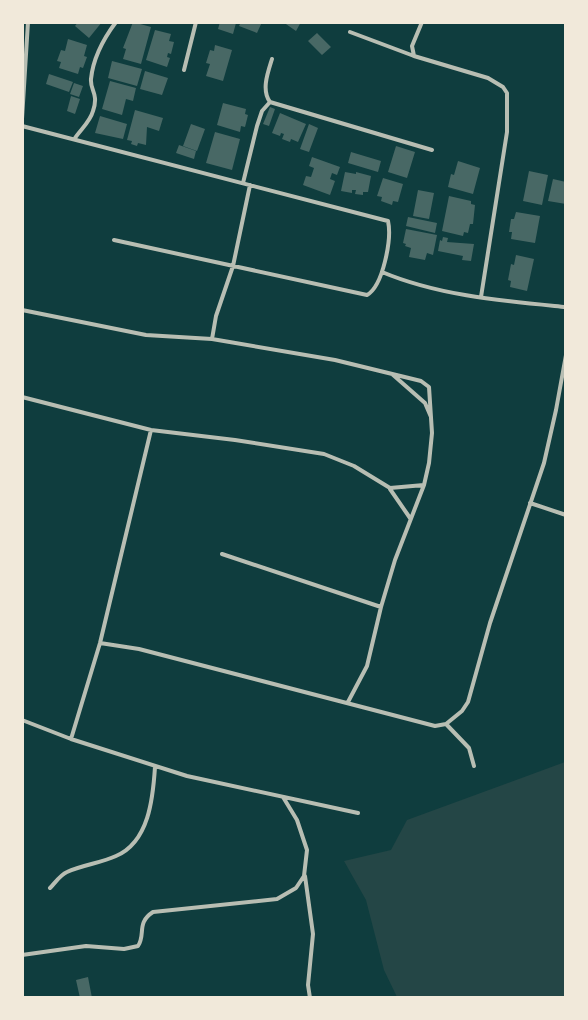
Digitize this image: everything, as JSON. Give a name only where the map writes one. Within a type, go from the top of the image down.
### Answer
[{"type":"street","points":[[22,119],[28,22]]},
{"type":"street","points":[[75,138],[94,111],[96,99],[91,79],[97,57],[116,22]]},
{"type":"street","points":[[184,70],[196,22]]},
{"type":"street","points":[[414,56],[412,46],[422,22]]},
{"type":"street","points":[[350,32],[414,56],[488,78],[503,87],[507,93],[507,132],[481,297]]},
{"type":"street","points":[[272,59],[265,96],[270,102],[432,150]]},
{"type":"street","points":[[243,183],[262,111],[270,102]]},
{"type":"street","points":[[22,126],[388,221],[390,234],[382,272],[374,289],[367,295],[114,240]]},
{"type":"street","points":[[212,339],[216,316],[233,266],[250,185]]},
{"type":"street","points":[[382,272],[436,289],[566,307]]},
{"type":"street","points":[[22,310],[146,335],[212,339],[335,360],[421,381],[429,387],[432,420],[429,463],[424,485],[410,518],[381,607],[367,666],[348,702]]},
{"type":"street","points":[[100,643],[139,649],[348,702],[406,720],[435,726],[446,724],[462,711],[468,702],[490,623],[530,503],[535,495],[549,444],[566,355]]},
{"type":"street","points":[[392,373],[424,403],[432,420]]},
{"type":"street","points":[[22,397],[151,430],[324,454],[354,466],[390,488],[410,518]]},
{"type":"street","points":[[71,739],[100,643],[151,430]]},
{"type":"street","points":[[390,488],[424,485]]},
{"type":"street","points":[[530,503],[566,515]]},
{"type":"street","points":[[222,554],[381,607]]},
{"type":"street","points":[[22,720],[71,739],[187,776],[358,813]]},
{"type":"street","points":[[446,724],[469,748],[474,766]]},
{"type":"street","points":[[50,888],[65,873],[117,856],[134,846],[146,819],[153,793],[155,767]]},
{"type":"street","points":[[283,797],[302,833],[307,850],[304,876],[314,933],[308,985],[310,998]]},
{"type":"street","points":[[22,955],[81,946],[124,949],[138,946],[141,942],[141,926],[147,916],[153,912],[277,899],[296,888],[304,876]]},
{"type":"shaded area","points":[[565,762],[565,997],[397,997],[384,970],[366,900],[344,861],[391,850],[407,820]]},
{"type":"building","points":[[78,22],[102,22],[89,38],[75,26]]},
{"type":"building","points":[[133,22],[151,27],[141,64],[123,59],[126,49],[123,48]]},
{"type":"building","points":[[220,22],[236,23],[233,34],[218,29]]},
{"type":"building","points":[[241,22],[262,22],[257,33],[239,26]]},
{"type":"building","points":[[283,22],[301,22],[296,31]]},
{"type":"building","points":[[155,30],[171,34],[169,41],[174,42],[171,54],[168,53],[167,57],[170,58],[167,67],[146,60]]},
{"type":"building","points":[[317,33],[331,47],[322,55],[308,41]]},
{"type":"building","points":[[68,39],[87,45],[84,56],[87,57],[78,74],[59,68],[61,62],[57,61],[61,50],[65,51]]},
{"type":"building","points":[[215,45],[232,50],[223,81],[206,76],[210,64],[206,63],[210,50],[214,51]]},
{"type":"building","points":[[112,61],[142,69],[137,86],[108,78]]},
{"type":"building","points":[[145,71],[168,78],[162,95],[140,89]]},
{"type":"building","points":[[49,74],[73,82],[69,92],[46,84]]},
{"type":"building","points":[[110,81],[136,88],[133,101],[126,99],[122,115],[102,109]]},
{"type":"building","points":[[74,83],[83,86],[79,97],[70,94]]},
{"type":"building","points":[[71,96],[80,99],[75,114],[67,111]]},
{"type":"building","points":[[223,103],[246,109],[245,114],[248,115],[245,127],[241,126],[240,132],[217,125]]},
{"type":"building","points":[[270,107],[275,109],[269,126],[263,124]]},
{"type":"building","points":[[135,110],[163,118],[159,131],[147,127],[146,145],[138,143],[137,146],[127,140]]},
{"type":"building","points":[[280,113],[306,124],[298,142],[282,139],[284,134],[281,133],[280,136],[272,133]]},
{"type":"building","points":[[100,116],[127,124],[123,139],[95,133]]},
{"type":"building","points":[[191,124],[205,129],[197,151],[183,146]]},
{"type":"building","points":[[309,124],[318,128],[309,152],[300,149]]},
{"type":"building","points":[[215,132],[240,139],[232,170],[206,163]]},
{"type":"building","points":[[179,145],[196,151],[194,159],[176,153]]},
{"type":"building","points":[[396,146],[415,152],[407,178],[388,172]]},
{"type":"building","points":[[351,152],[381,161],[378,172],[348,163]]},
{"type":"building","points":[[312,157],[340,167],[337,175],[332,173],[330,179],[335,181],[330,195],[303,185],[306,176],[311,177],[314,168],[309,166]]},
{"type":"building","points":[[458,161],[480,168],[473,194],[448,187],[451,174],[454,175]]},
{"type":"building","points":[[529,171],[548,175],[542,205],[523,201]]},
{"type":"building","points":[[345,172],[371,176],[368,192],[363,192],[363,195],[355,194],[356,190],[352,190],[352,193],[341,191]]},
{"type":"building","points":[[383,178],[403,184],[398,202],[393,201],[392,205],[381,201],[382,197],[377,196]]},
{"type":"building","points":[[553,179],[566,182],[566,204],[548,201]]},
{"type":"building","points":[[418,190],[434,193],[429,219],[413,216]]},
{"type":"building","points":[[449,196],[471,201],[471,204],[475,205],[473,224],[470,224],[468,233],[464,232],[463,236],[442,231]]},
{"type":"building","points":[[516,212],[540,216],[535,243],[511,239],[512,232],[509,232],[511,219],[514,219]]},
{"type":"building","points":[[408,217],[437,223],[435,233],[406,226]]},
{"type":"building","points":[[406,229],[437,235],[433,255],[427,253],[425,260],[409,257],[411,248],[403,243]]},
{"type":"building","points":[[443,237],[448,238],[447,242],[474,244],[471,261],[462,260],[463,256],[438,251],[440,240],[442,241]]},
{"type":"building","points":[[516,255],[534,259],[527,291],[510,287],[511,281],[508,280],[511,264],[514,265]]},
{"type":"building","points":[[88,977],[92,998],[80,998],[76,980]]}]
